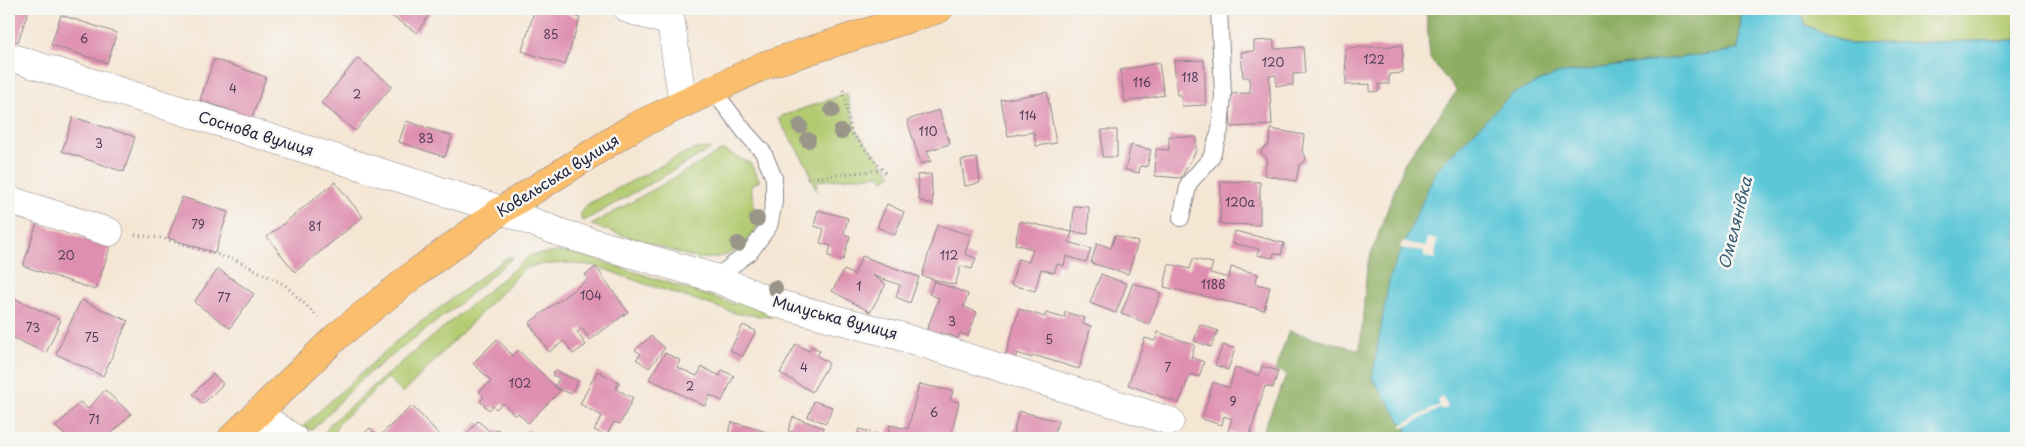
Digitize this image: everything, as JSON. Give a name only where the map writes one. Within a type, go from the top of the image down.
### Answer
[{"type":"main road","name":"Ковельська вулиця","points":[[232,438],[336,337],[417,272],[502,210],[634,127],[765,65],[940,9]]},
{"type":"street","points":[[628,9],[670,16],[683,104]]},
{"type":"street","name":"Соснова вулиця","points":[[9,57],[502,210]]},
{"type":"street","points":[[9,200],[109,232]]},
{"type":"street","name":"Милуська вулиця","points":[[502,210],[564,234],[715,278],[774,303],[896,335],[1170,421]]},
{"type":"street","points":[[257,413],[294,438]]},
{"type":"lane","points":[[1181,218],[1189,183],[1211,158],[1220,130],[1223,95],[1219,9]]},
{"type":"lane","points":[[712,89],[763,152],[774,178],[774,202],[769,226],[750,252],[715,278]]},
{"type":"path","points":[[843,90],[852,132],[886,174]]},
{"type":"path","points":[[807,178],[882,170]]},
{"type":"path","points":[[109,232],[161,238],[236,260],[285,285],[322,321]]},
{"type":"green space","points":[[1426,9],[1742,9],[1738,50],[1556,74],[1373,378],[1412,438],[1260,438],[1287,373],[1275,370],[1289,331],[1360,350],[1367,265],[1405,162],[1457,91],[1430,59]]},
{"type":"green space","points":[[1801,9],[2016,9],[2016,40],[1850,44],[1805,25]]},
{"type":"green space","points":[[847,93],[856,131],[892,174],[884,180],[879,175],[817,181],[816,191],[808,167],[778,119]]},
{"type":"green space","points":[[711,149],[584,221],[581,220],[581,212],[588,204],[691,150]]},
{"type":"green space","points":[[723,150],[750,163],[760,181],[751,185],[755,213],[762,213],[753,235],[738,249],[718,257],[695,258],[591,225]]},
{"type":"green space","points":[[558,252],[579,254],[734,304],[738,298],[773,312],[771,317],[739,314],[596,266],[567,263],[537,265],[525,268],[403,393],[388,378],[337,425],[333,438],[323,438],[329,425],[531,255]]},
{"type":"green space","points":[[513,257],[459,304],[364,377],[312,430],[302,427],[401,337],[506,258]]},
{"type":"water","name":"Омелянівка","points":[[1742,9],[1801,9],[1805,25],[1850,44],[2016,40],[2016,438],[1412,438],[1372,378],[1390,276],[1436,170],[1512,94],[1556,74],[1738,50]]},
{"type":"pier","points":[[1427,238],[1437,239],[1435,259],[1424,257],[1424,251],[1400,248],[1402,242],[1426,246]]},
{"type":"pier","points":[[1443,397],[1448,407],[1443,410],[1441,408],[1403,428],[1401,425],[1440,405],[1438,400]]},
{"type":"building","points":[[9,9],[29,9],[18,42],[9,39]]},
{"type":"building","points":[[381,9],[433,9],[417,33]]},
{"type":"building","points":[[535,9],[550,9],[580,18],[565,65],[522,51]]},
{"type":"building","points":[[61,15],[117,33],[107,63],[51,45]]},
{"type":"building","points":[[1274,40],[1274,49],[1303,47],[1305,73],[1293,74],[1293,85],[1276,86],[1276,75],[1269,76],[1272,125],[1231,127],[1229,94],[1250,93],[1249,77],[1243,77],[1241,52],[1254,51],[1254,41]]},
{"type":"building","points":[[1402,46],[1403,73],[1389,74],[1389,84],[1379,84],[1379,91],[1370,92],[1370,84],[1346,85],[1345,48]]},
{"type":"building","points":[[358,58],[392,86],[355,131],[321,103]]},
{"type":"building","points":[[214,59],[266,77],[252,118],[200,100]]},
{"type":"building","points":[[1204,60],[1206,105],[1182,106],[1181,95],[1177,95],[1174,61]]},
{"type":"building","points":[[1159,63],[1164,95],[1125,102],[1120,70]]},
{"type":"building","points":[[1047,92],[1056,143],[1036,146],[1034,132],[1008,136],[1001,100]]},
{"type":"building","points":[[939,110],[950,144],[927,151],[931,161],[921,164],[907,120]]},
{"type":"building","points":[[73,117],[135,137],[124,172],[62,151]]},
{"type":"building","points":[[406,121],[452,136],[445,157],[399,142]]},
{"type":"building","points":[[1271,129],[1304,135],[1302,152],[1306,157],[1305,161],[1299,165],[1296,181],[1264,175],[1267,158],[1261,153],[1262,149],[1269,145]]},
{"type":"building","points":[[1102,130],[1117,130],[1117,157],[1102,157]]},
{"type":"building","points":[[1169,136],[1196,137],[1196,151],[1181,178],[1155,176],[1156,149],[1169,150]]},
{"type":"building","points":[[1131,145],[1151,150],[1147,167],[1140,166],[1139,173],[1125,170]]},
{"type":"building","points":[[977,158],[980,183],[965,186],[961,160]]},
{"type":"building","points":[[931,174],[933,205],[919,200],[917,175]]},
{"type":"building","points":[[1221,181],[1260,182],[1260,225],[1220,224]]},
{"type":"building","points":[[335,182],[363,217],[295,272],[267,237]]},
{"type":"building","points":[[182,197],[228,212],[215,253],[168,238]]},
{"type":"building","points":[[887,204],[904,212],[895,235],[877,227]]},
{"type":"building","points":[[1074,206],[1089,207],[1088,234],[1072,232]]},
{"type":"building","points":[[818,210],[848,218],[844,234],[850,236],[843,260],[828,256],[831,246],[820,243],[824,229],[814,226]]},
{"type":"building","points":[[1020,221],[1072,232],[1069,242],[1091,249],[1086,262],[1066,256],[1064,266],[1057,264],[1054,273],[1041,269],[1035,291],[1011,285],[1018,259],[1029,262],[1033,249],[1015,244]]},
{"type":"building","points":[[37,223],[110,247],[96,290],[23,266]]},
{"type":"building","points":[[937,225],[971,235],[965,254],[976,258],[972,269],[961,266],[955,285],[922,276]]},
{"type":"building","points":[[1235,231],[1284,243],[1281,255],[1274,253],[1273,258],[1257,255],[1259,249],[1232,243]]},
{"type":"building","points":[[1115,235],[1138,242],[1128,274],[1091,263],[1097,243],[1111,248]]},
{"type":"building","points":[[862,256],[919,277],[910,303],[896,297],[900,285],[872,275],[886,284],[870,312],[832,291],[844,270],[854,275]]},
{"type":"building","points":[[1193,259],[1213,263],[1210,273],[1229,278],[1231,267],[1258,274],[1255,284],[1270,287],[1264,310],[1164,287],[1169,264],[1190,269]]},
{"type":"building","points":[[596,267],[628,312],[590,340],[582,328],[577,332],[586,345],[573,354],[564,341],[549,352],[529,323],[588,279],[585,275]]},
{"type":"building","points":[[218,269],[254,294],[230,328],[194,302]]},
{"type":"building","points":[[1101,274],[1127,284],[1116,313],[1090,303]]},
{"type":"building","points":[[934,281],[968,294],[964,307],[977,312],[968,336],[960,333],[958,338],[941,332],[939,337],[926,332],[939,298],[929,294]]},
{"type":"building","points":[[1133,283],[1161,293],[1149,324],[1121,314]]},
{"type":"building","points":[[9,296],[61,320],[46,353],[9,336]]},
{"type":"building","points":[[81,300],[128,321],[103,376],[56,354]]},
{"type":"building","points":[[1019,309],[1045,317],[1046,313],[1064,318],[1065,312],[1085,318],[1083,324],[1091,326],[1079,369],[1033,355],[1032,358],[1017,353],[1015,360],[1005,357]]},
{"type":"building","points":[[1200,324],[1218,331],[1211,347],[1194,341]]},
{"type":"building","points":[[743,325],[756,331],[742,357],[730,350]]},
{"type":"building","points":[[1158,332],[1195,345],[1191,357],[1204,362],[1199,377],[1190,374],[1179,403],[1128,385],[1145,338],[1155,341]]},
{"type":"building","points":[[651,336],[665,348],[649,368],[636,359],[641,354],[635,350]]},
{"type":"building","points":[[497,339],[513,356],[518,350],[560,391],[528,423],[518,413],[515,416],[503,403],[496,409],[493,406],[489,410],[480,401],[484,397],[479,392],[491,381],[473,363]]},
{"type":"building","points":[[796,344],[809,351],[812,346],[820,351],[817,356],[829,363],[812,392],[780,373]]},
{"type":"building","points":[[1223,345],[1235,349],[1228,370],[1215,365]]},
{"type":"building","points":[[665,353],[680,360],[677,367],[697,376],[702,367],[720,376],[722,370],[734,376],[722,401],[710,395],[705,406],[649,379]]},
{"type":"building","points":[[1262,366],[1278,371],[1273,388],[1265,386],[1249,438],[1228,431],[1232,419],[1224,416],[1222,425],[1202,419],[1213,382],[1229,388],[1235,368],[1259,376]]},
{"type":"building","points":[[555,370],[578,381],[571,394],[555,387],[559,378],[552,375]]},
{"type":"building","points":[[597,371],[619,382],[616,389],[633,398],[620,424],[614,422],[606,436],[594,430],[602,416],[580,404]]},
{"type":"building","points":[[213,374],[223,384],[203,404],[193,394]]},
{"type":"building","points":[[919,384],[953,391],[950,400],[959,402],[950,438],[887,438],[890,425],[908,429]]},
{"type":"building","points":[[105,390],[131,414],[107,438],[68,438],[56,427],[80,402],[88,409]]},
{"type":"building","points":[[814,401],[832,407],[826,423],[808,417]]},
{"type":"building","points":[[412,406],[439,434],[435,438],[359,438],[370,428],[378,437]]},
{"type":"building","points":[[1019,411],[1058,421],[1053,438],[1012,438]]},
{"type":"building","points":[[793,417],[824,428],[820,438],[809,438],[788,431]]},
{"type":"building","points":[[478,421],[493,434],[497,429],[505,436],[503,438],[463,438]]},
{"type":"building","points":[[732,422],[788,438],[727,438]]},
{"type":"building","points":[[859,429],[884,436],[883,438],[856,438]]},
{"type":"building","points":[[529,431],[549,438],[526,438]]},
{"type":"building","points":[[1101,433],[1118,438],[1100,438]]}]
